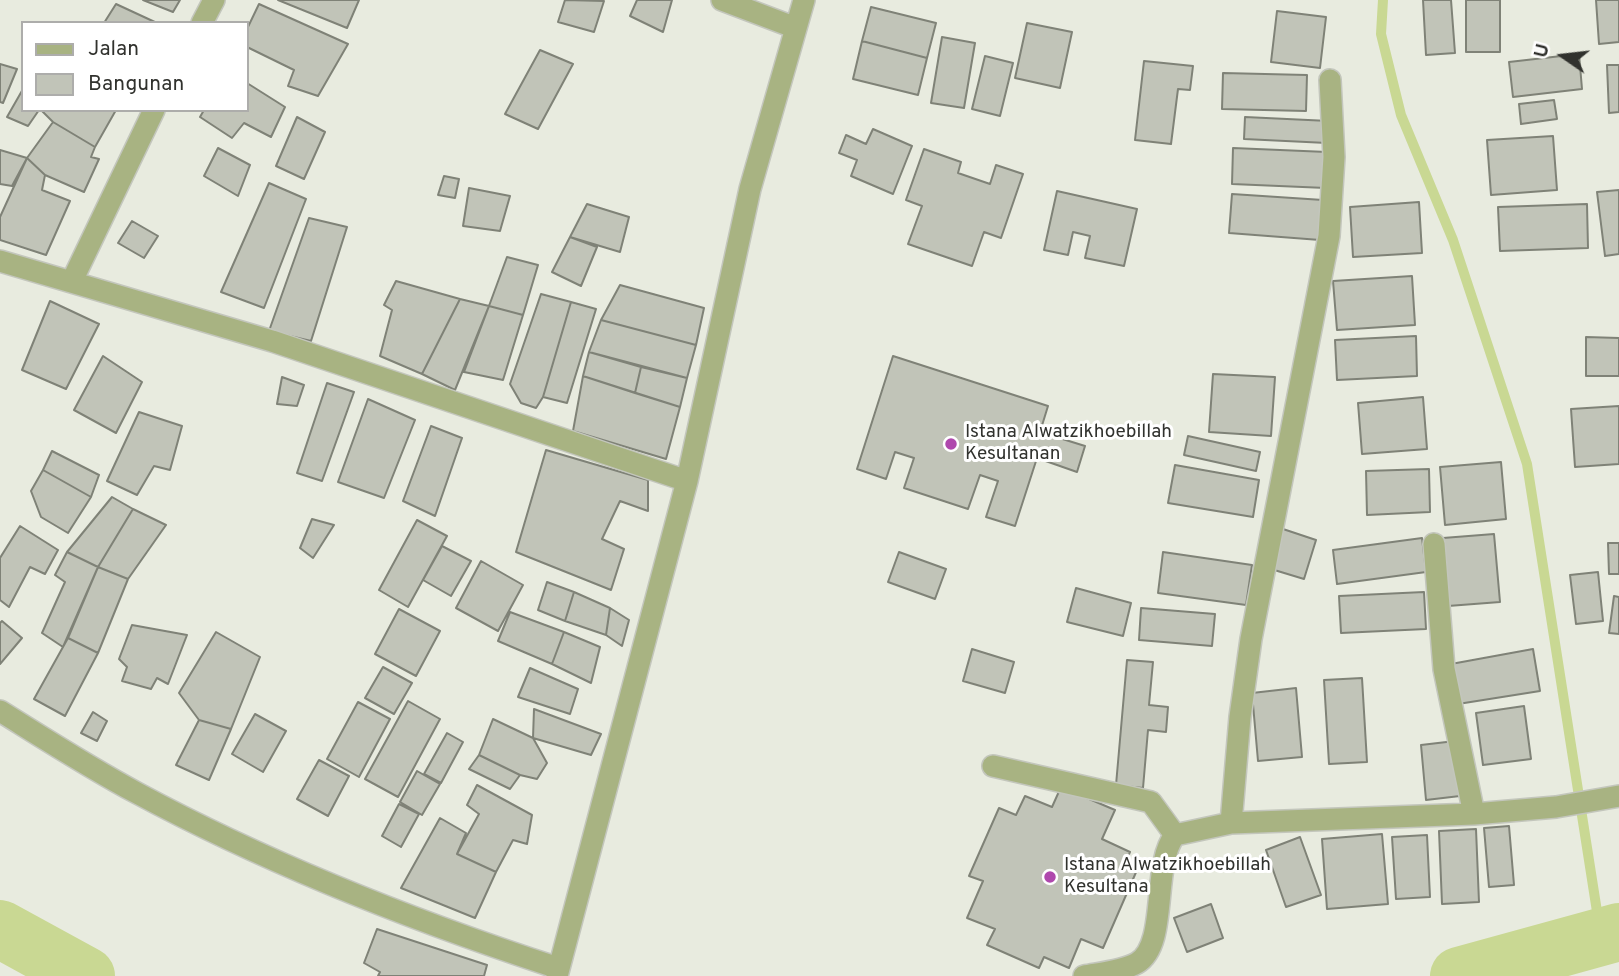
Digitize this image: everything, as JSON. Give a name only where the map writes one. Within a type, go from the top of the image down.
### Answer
[{"type":"street","points":[[203,21],[214,0]]},
{"type":"street","points":[[722,0],[796,28]]},
{"type":"street","points":[[0,711],[133,792],[224,836],[402,915],[558,972],[687,481],[750,189],[804,0]]},
{"type":"street","points":[[1231,823],[1240,717],[1251,639],[1329,236],[1334,157],[1330,80]]},
{"type":"street","points":[[72,281],[153,112]]},
{"type":"street","points":[[0,261],[272,341],[687,481]]},
{"type":"street","points":[[1434,544],[1444,669],[1474,814]]},
{"type":"street","points":[[993,766],[1152,802],[1175,835]]},
{"type":"street","points":[[1084,976],[1137,963],[1148,952],[1164,853],[1175,835],[1231,823],[1474,814],[1556,807],[1611,797]]},
{"type":"building","points":[[143,0],[180,0],[173,12]]},
{"type":"building","points":[[278,0],[359,0],[347,28]]},
{"type":"building","points":[[565,0],[604,1],[594,32],[558,22]]},
{"type":"building","points":[[637,0],[672,0],[663,32],[630,16]]},
{"type":"building","points":[[1423,0],[1451,0],[1455,53],[1426,55]]},
{"type":"building","points":[[1466,0],[1500,0],[1500,52],[1466,52]]},
{"type":"building","points":[[1596,0],[1619,0],[1619,42],[1599,44]]},
{"type":"building","points":[[116,4],[153,21],[105,21]]},
{"type":"building","points":[[259,4],[348,44],[318,96],[288,86],[294,70],[248,47],[248,27]]},
{"type":"building","points":[[871,7],[936,23],[927,58],[862,41]]},
{"type":"building","points":[[1277,11],[1326,17],[1320,68],[1271,62]]},
{"type":"building","points":[[1027,23],[1072,32],[1060,88],[1015,78]]},
{"type":"building","points":[[942,37],[975,43],[964,108],[931,103]]},
{"type":"building","points":[[862,41],[927,58],[918,95],[853,79]]},
{"type":"building","points":[[540,50],[573,64],[538,129],[505,114]]},
{"type":"building","points":[[1579,54],[1582,89],[1513,97],[1509,62]]},
{"type":"building","points":[[985,56],[1013,63],[1000,116],[972,109]]},
{"type":"building","points":[[1144,61],[1193,66],[1190,90],[1178,89],[1171,144],[1135,140]]},
{"type":"building","points":[[0,64],[17,69],[3,103],[0,102]]},
{"type":"building","points":[[1607,65],[1619,65],[1619,112],[1609,113]]},
{"type":"building","points":[[1223,73],[1307,75],[1306,111],[1222,109]]},
{"type":"building","points":[[248,84],[285,107],[271,137],[244,123],[232,138],[200,117],[203,112],[248,112]]},
{"type":"building","points":[[21,92],[21,112],[38,112],[28,126],[7,117]]},
{"type":"building","points":[[1554,100],[1557,119],[1521,124],[1519,104]]},
{"type":"building","points":[[43,112],[115,112],[95,147],[53,122]]},
{"type":"building","points":[[297,117],[325,132],[304,179],[276,166]]},
{"type":"building","points":[[1245,117],[1329,121],[1327,143],[1244,139]]},
{"type":"building","points":[[53,122],[95,147],[91,157],[99,159],[84,192],[45,175],[27,158]]},
{"type":"building","points":[[873,129],[912,146],[893,194],[851,176],[857,160],[839,153],[846,135],[866,144]]},
{"type":"building","points":[[1553,136],[1557,190],[1491,195],[1487,140]]},
{"type":"building","points":[[218,148],[250,165],[238,196],[204,176]]},
{"type":"building","points":[[1233,148],[1327,152],[1326,188],[1232,184]]},
{"type":"building","points":[[924,149],[961,162],[958,173],[990,184],[996,165],[1023,174],[1001,238],[984,232],[972,266],[908,244],[922,206],[906,200]]},
{"type":"building","points":[[0,150],[27,158],[12,186],[0,184]]},
{"type":"building","points":[[27,158],[45,175],[42,190],[70,201],[46,255],[0,240],[0,217]]},
{"type":"building","points":[[444,176],[459,179],[455,198],[438,195]]},
{"type":"building","points":[[269,183],[306,199],[264,308],[221,292]]},
{"type":"building","points":[[469,188],[510,196],[500,231],[463,226]]},
{"type":"building","points":[[1619,190],[1619,254],[1605,256],[1597,192]]},
{"type":"building","points":[[1057,191],[1137,209],[1124,266],[1085,258],[1090,236],[1073,232],[1068,255],[1044,250]]},
{"type":"building","points":[[1232,194],[1323,200],[1320,240],[1229,233]]},
{"type":"building","points":[[1419,202],[1422,253],[1353,257],[1350,207]]},
{"type":"building","points":[[587,204],[629,217],[620,252],[570,237]]},
{"type":"building","points":[[1587,204],[1588,248],[1500,251],[1498,207]]},
{"type":"building","points":[[309,218],[347,227],[311,341],[269,331]]},
{"type":"building","points":[[132,221],[158,236],[144,258],[118,243]]},
{"type":"building","points":[[570,237],[597,247],[581,286],[552,272]]},
{"type":"building","points":[[507,257],[538,265],[523,315],[489,306]]},
{"type":"building","points":[[1412,276],[1415,325],[1337,330],[1333,281]]},
{"type":"building","points":[[396,281],[460,299],[422,374],[380,356],[392,310],[384,305]]},
{"type":"building","points":[[620,285],[704,308],[696,345],[601,320]]},
{"type":"building","points":[[541,294],[571,302],[543,397],[536,408],[521,403],[510,384]]},
{"type":"building","points":[[460,299],[489,306],[455,390],[422,374]]},
{"type":"building","points":[[50,301],[99,324],[66,389],[22,370]]},
{"type":"building","points":[[571,302],[596,309],[567,403],[543,397]]},
{"type":"building","points":[[489,306],[523,315],[503,380],[464,372]]},
{"type":"building","points":[[601,320],[696,345],[687,378],[589,352]]},
{"type":"building","points":[[1416,336],[1417,376],[1337,380],[1335,340]]},
{"type":"building","points":[[1586,337],[1619,338],[1619,376],[1586,376]]},
{"type":"building","points":[[589,352],[641,367],[635,393],[583,376]]},
{"type":"building","points":[[103,356],[142,382],[116,433],[74,410]]},
{"type":"building","points":[[893,356],[1048,406],[1040,432],[1085,446],[1077,472],[1037,458],[1015,526],[986,517],[998,481],[980,475],[968,509],[904,488],[914,458],[895,452],[886,479],[857,469]]},
{"type":"building","points":[[641,367],[687,378],[680,407],[635,393]]},
{"type":"building","points":[[1213,374],[1275,377],[1271,436],[1209,432]]},
{"type":"building","points":[[583,376],[680,407],[666,459],[573,431]]},
{"type":"building","points":[[282,377],[304,385],[297,406],[277,404]]},
{"type":"building","points":[[327,383],[354,392],[322,481],[297,473]]},
{"type":"building","points":[[1423,397],[1427,449],[1362,454],[1358,403]]},
{"type":"building","points":[[368,399],[415,420],[384,498],[338,482]]},
{"type":"building","points":[[1619,406],[1619,464],[1575,467],[1571,409]]},
{"type":"building","points":[[139,412],[182,426],[170,470],[154,466],[137,495],[107,481]]},
{"type":"building","points":[[431,426],[462,438],[435,516],[403,501]]},
{"type":"building","points":[[1188,436],[1260,452],[1256,471],[1184,455]]},
{"type":"building","points":[[546,450],[648,480],[648,511],[620,501],[602,539],[624,549],[611,590],[516,552]]},
{"type":"building","points":[[52,451],[99,475],[91,497],[43,470]]},
{"type":"building","points":[[1501,462],[1506,519],[1445,525],[1440,467]]},
{"type":"building","points":[[1175,465],[1259,480],[1253,517],[1168,503]]},
{"type":"building","points":[[1429,469],[1430,512],[1367,515],[1366,471]]},
{"type":"building","points":[[43,470],[91,497],[68,533],[41,517],[31,491]]},
{"type":"building","points":[[112,497],[133,509],[98,567],[67,552]]},
{"type":"building","points":[[133,509],[166,525],[128,579],[98,567]]},
{"type":"building","points":[[312,519],[334,525],[313,558],[300,548]]},
{"type":"building","points":[[417,520],[447,536],[408,607],[379,590]]},
{"type":"building","points":[[20,526],[58,550],[45,574],[30,567],[9,607],[0,600],[0,558]]},
{"type":"building","points":[[1283,529],[1316,540],[1304,579],[1271,569]]},
{"type":"building","points":[[1494,534],[1500,602],[1448,606],[1443,538]]},
{"type":"building","points":[[1422,538],[1426,572],[1337,584],[1333,550]]},
{"type":"building","points":[[1608,543],[1619,543],[1619,574],[1609,574]]},
{"type":"building","points":[[442,546],[471,561],[451,596],[423,580]]},
{"type":"building","points":[[67,552],[98,567],[63,647],[42,633],[65,582],[55,575]]},
{"type":"building","points":[[899,552],[946,569],[935,599],[888,582]]},
{"type":"building","points":[[1163,552],[1252,565],[1246,605],[1158,593]]},
{"type":"building","points":[[481,561],[523,585],[498,631],[456,608]]},
{"type":"building","points":[[98,567],[128,579],[98,653],[68,638]]},
{"type":"building","points":[[1598,572],[1603,621],[1576,624],[1570,575]]},
{"type":"building","points":[[547,582],[574,592],[565,621],[538,610]]},
{"type":"building","points":[[1076,588],[1131,603],[1123,636],[1067,622]]},
{"type":"building","points":[[574,592],[610,608],[606,635],[565,621]]},
{"type":"building","points":[[1424,592],[1426,629],[1341,633],[1339,596]]},
{"type":"building","points":[[1614,596],[1619,597],[1619,634],[1609,633]]},
{"type":"building","points":[[610,608],[629,620],[622,646],[606,635]]},
{"type":"building","points":[[1141,608],[1215,614],[1212,646],[1139,640]]},
{"type":"building","points":[[399,609],[440,631],[416,676],[375,654]]},
{"type":"building","points":[[510,612],[564,632],[552,664],[498,641]]},
{"type":"building","points":[[2,621],[22,638],[0,664],[0,623]]},
{"type":"building","points":[[132,625],[187,635],[168,684],[157,678],[151,689],[122,681],[127,667],[119,659]]},
{"type":"building","points":[[216,632],[260,657],[231,729],[199,720],[179,693]]},
{"type":"building","points":[[564,632],[600,647],[591,683],[552,664]]},
{"type":"building","points":[[68,638],[98,653],[65,716],[34,699]]},
{"type":"building","points":[[972,649],[1014,662],[1005,693],[963,681]]},
{"type":"building","points":[[1533,649],[1540,691],[1458,704],[1451,664]]},
{"type":"building","points":[[1127,660],[1153,662],[1149,705],[1168,707],[1166,732],[1148,730],[1143,788],[1116,785]]},
{"type":"building","points":[[383,667],[412,683],[394,714],[365,698]]},
{"type":"building","points":[[530,668],[578,689],[570,714],[518,697]]},
{"type":"building","points":[[1362,678],[1367,762],[1329,764],[1324,680]]},
{"type":"building","points":[[1296,688],[1302,757],[1258,761],[1252,693]]},
{"type":"building","points":[[408,701],[440,719],[398,797],[365,779]]},
{"type":"building","points":[[358,702],[390,719],[359,777],[327,759]]},
{"type":"building","points":[[1524,706],[1531,759],[1483,765],[1476,713]]},
{"type":"building","points":[[534,709],[601,734],[591,755],[533,738]]},
{"type":"building","points":[[93,712],[107,721],[97,741],[81,733]]},
{"type":"building","points":[[255,714],[286,731],[263,772],[232,754]]},
{"type":"building","points":[[493,719],[533,738],[547,763],[537,779],[520,775],[479,755]]},
{"type":"building","points":[[199,720],[231,729],[209,780],[176,765]]},
{"type":"building","points":[[447,733],[463,742],[441,783],[424,774]]},
{"type":"building","points":[[1455,741],[1460,796],[1426,800],[1421,745]]},
{"type":"building","points":[[479,755],[520,775],[510,789],[469,769]]},
{"type":"building","points":[[319,760],[349,776],[328,816],[297,799]]},
{"type":"building","points":[[417,771],[440,784],[422,815],[400,802]]},
{"type":"building","points":[[477,785],[532,815],[527,844],[513,840],[496,872],[457,854],[479,814],[467,805]]},
{"type":"building","points":[[1061,787],[1115,810],[1102,839],[1130,852],[1125,865],[1137,870],[1103,948],[1081,939],[1069,968],[1044,957],[1039,968],[987,945],[995,929],[967,918],[983,881],[969,876],[999,808],[1016,815],[1025,796],[1052,807]]},
{"type":"building","points":[[399,804],[419,814],[401,847],[382,836]]},
{"type":"building","points":[[440,818],[466,833],[457,854],[496,872],[475,918],[401,888]]},
{"type":"building","points":[[1509,826],[1514,885],[1489,887],[1484,828]]},
{"type":"building","points":[[1476,829],[1479,902],[1442,904],[1439,831]]},
{"type":"building","points":[[1382,834],[1388,904],[1327,909],[1322,839]]},
{"type":"building","points":[[1427,835],[1430,897],[1396,899],[1392,837]]},
{"type":"building","points":[[1300,837],[1321,895],[1286,907],[1266,850]]},
{"type":"building","points":[[1211,904],[1223,938],[1187,952],[1174,918]]},
{"type":"building","points":[[377,929],[487,965],[484,976],[378,976],[380,972],[364,963]]},
{"type":"waterway","points":[[1383,0],[1381,34],[1401,115],[1453,240],[1527,464],[1601,937]]},
{"type":"waterway","points":[[0,929],[86,976]]},
{"type":"waterway","points":[[1459,976],[1619,932]]},
{"type":"place","name":"Istana Alwatzikhoebillah Kesultanan","points":[[951,444]]},
{"type":"place","name":"Istana Alwatzikhoebillah Kesultana","points":[[1050,877]]}]
